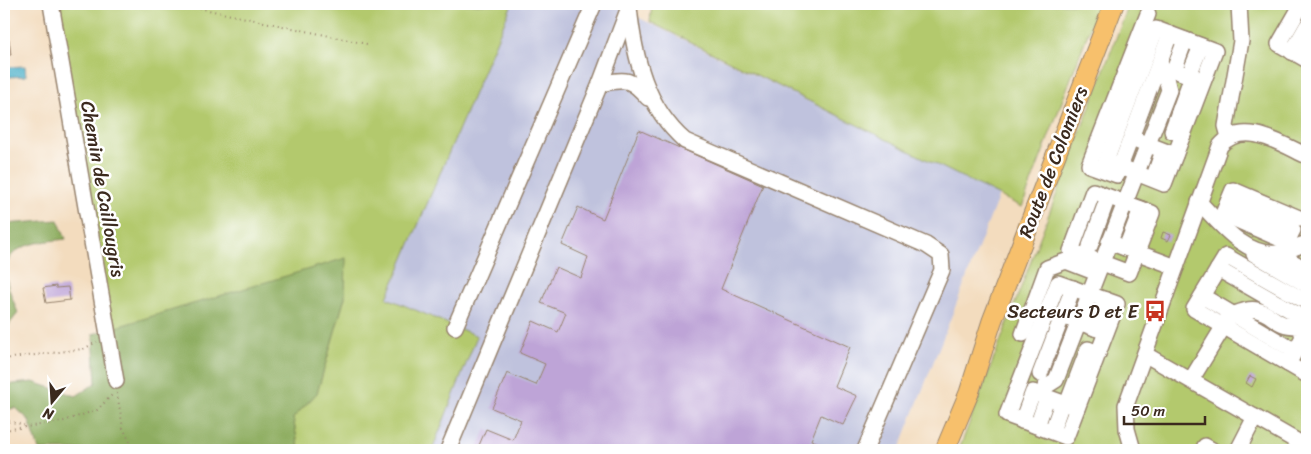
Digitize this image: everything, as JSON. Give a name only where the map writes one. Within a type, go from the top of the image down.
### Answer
[{"type":"main road","name":"Route de Colomiers","points":[[945,450],[969,393],[992,321],[1114,4]]},
{"type":"main road","name":"Route de Colomiers","points":[[933,450],[992,321]]},
{"type":"street","name":"Chemin de Caillougris","points":[[51,4],[116,381]]},
{"type":"street","points":[[455,327],[594,4]]},
{"type":"street","points":[[1229,138],[1226,126],[1241,41],[1239,4]]},
{"type":"street","points":[[1302,4],[1279,44],[1307,59]]},
{"type":"street","points":[[448,450],[600,84],[629,6]]},
{"type":"street","points":[[629,6],[634,50],[657,108]]},
{"type":"street","points":[[1134,177],[1120,167],[1124,135],[1156,29],[1200,46],[1195,77],[1177,133],[1169,153],[1153,180],[1134,177],[1089,164],[1148,14]]},
{"type":"street","points":[[1292,52],[1307,26]]},
{"type":"street","points":[[1059,402],[1045,387],[1056,380],[1169,90],[1163,72],[1170,34]]},
{"type":"street","points":[[1124,135],[1185,40]]},
{"type":"street","points":[[1163,72],[1195,77]]},
{"type":"street","points":[[600,84],[623,80],[635,83],[657,108],[672,131],[685,142],[926,244],[941,255],[942,270],[900,365],[899,376],[865,450]]},
{"type":"street","points":[[1124,135],[1149,139],[1159,137],[1165,130],[1177,133]]},
{"type":"street","points":[[1134,450],[1127,429],[1126,405],[1146,355],[1220,146],[1229,138],[1243,134],[1264,136],[1307,156]]},
{"type":"street","points":[[1149,139],[1169,153]]},
{"type":"street","points":[[1299,218],[1233,190],[1223,214],[1294,248],[1307,270]]},
{"type":"street","points":[[1075,240],[1105,252],[1130,273],[1132,250],[1142,209],[1093,191],[1082,220],[1071,251],[1105,252],[1132,250],[1176,267]]},
{"type":"street","points":[[1090,246],[1108,197]]},
{"type":"street","points":[[1199,202],[1236,238],[1254,249],[1294,248]]},
{"type":"street","points":[[1082,220],[1097,226]]},
{"type":"street","points":[[1097,226],[1105,252]]},
{"type":"street","points":[[1254,249],[1254,254],[1307,285]]},
{"type":"street","points":[[1023,334],[1047,268],[1066,261],[1105,252]]},
{"type":"street","points":[[1291,357],[1224,326],[1194,309],[1226,256],[1307,302]]},
{"type":"street","points":[[1218,269],[1295,313],[1302,337],[1291,357]]},
{"type":"street","points":[[1037,426],[1059,402],[1093,351],[1100,330],[1106,300],[1058,283],[1007,415],[1022,421],[1037,426],[1052,431],[1059,402]]},
{"type":"street","points":[[1040,374],[1073,288]]},
{"type":"street","points":[[1202,296],[1234,314],[1291,357],[1305,370]]},
{"type":"street","points":[[1047,310],[1062,316],[1076,327],[1084,335],[1093,351]]},
{"type":"street","points":[[1191,380],[1230,316],[1234,314],[1257,310],[1286,327],[1300,326]]},
{"type":"street","points":[[1076,327],[1100,330]]},
{"type":"street","points":[[1146,355],[1307,448]]},
{"type":"street","points":[[1025,368],[1056,380]]},
{"type":"street","points":[[1022,421],[1033,392],[1059,402]]},
{"type":"street","points":[[1238,450],[1255,417]]},
{"type":"street","points":[[1202,450],[1205,446],[1212,450]]},
{"type":"path","points":[[180,4],[367,44]]},
{"type":"path","points":[[4,358],[83,348],[108,336]]},
{"type":"path","points":[[4,430],[61,422],[97,410],[116,390],[123,428],[134,450]]},
{"type":"path","points":[[4,420],[26,426]]},
{"type":"shaded area","points":[[512,4],[611,4],[999,195],[899,450],[432,450],[477,336],[387,298]]},
{"type":"green space","points":[[53,4],[512,4],[387,298],[477,336],[432,450],[299,450],[293,418],[317,393],[345,297],[112,328]]},
{"type":"green space","points":[[652,4],[1099,4],[1022,207],[650,22]]},
{"type":"green space","points":[[1129,4],[1307,4],[1307,450],[959,450]]},
{"type":"green space","points":[[58,220],[66,239],[27,246],[11,256],[7,264],[7,280],[18,313],[4,331],[4,224]]},
{"type":"green space","points":[[346,258],[345,297],[317,393],[293,418],[299,450],[39,450],[29,420],[16,408],[4,410],[4,385],[33,382],[76,396],[96,383],[93,334]]},
{"type":"water","points":[[25,66],[26,76],[9,77],[5,73],[7,67]]},
{"type":"building","points":[[9,39],[11,55],[4,55],[4,40]]},
{"type":"building","points":[[639,130],[763,185],[721,289],[850,347],[834,386],[857,396],[843,425],[821,415],[811,440],[835,450],[477,450],[486,429],[513,440],[521,420],[492,408],[507,373],[536,385],[545,364],[520,353],[533,321],[558,332],[566,313],[541,303],[556,267],[581,278],[588,257],[562,245],[578,207],[603,219]]},
{"type":"building","points":[[1163,232],[1171,235],[1168,241],[1161,238]]},
{"type":"building","points":[[56,286],[56,288],[68,287],[70,300],[46,303],[43,288]]},
{"type":"building","points":[[1250,376],[1256,379],[1252,387],[1246,383]]},
{"type":"place","name":"Secteurs D et E","points":[[1155,311]]}]
